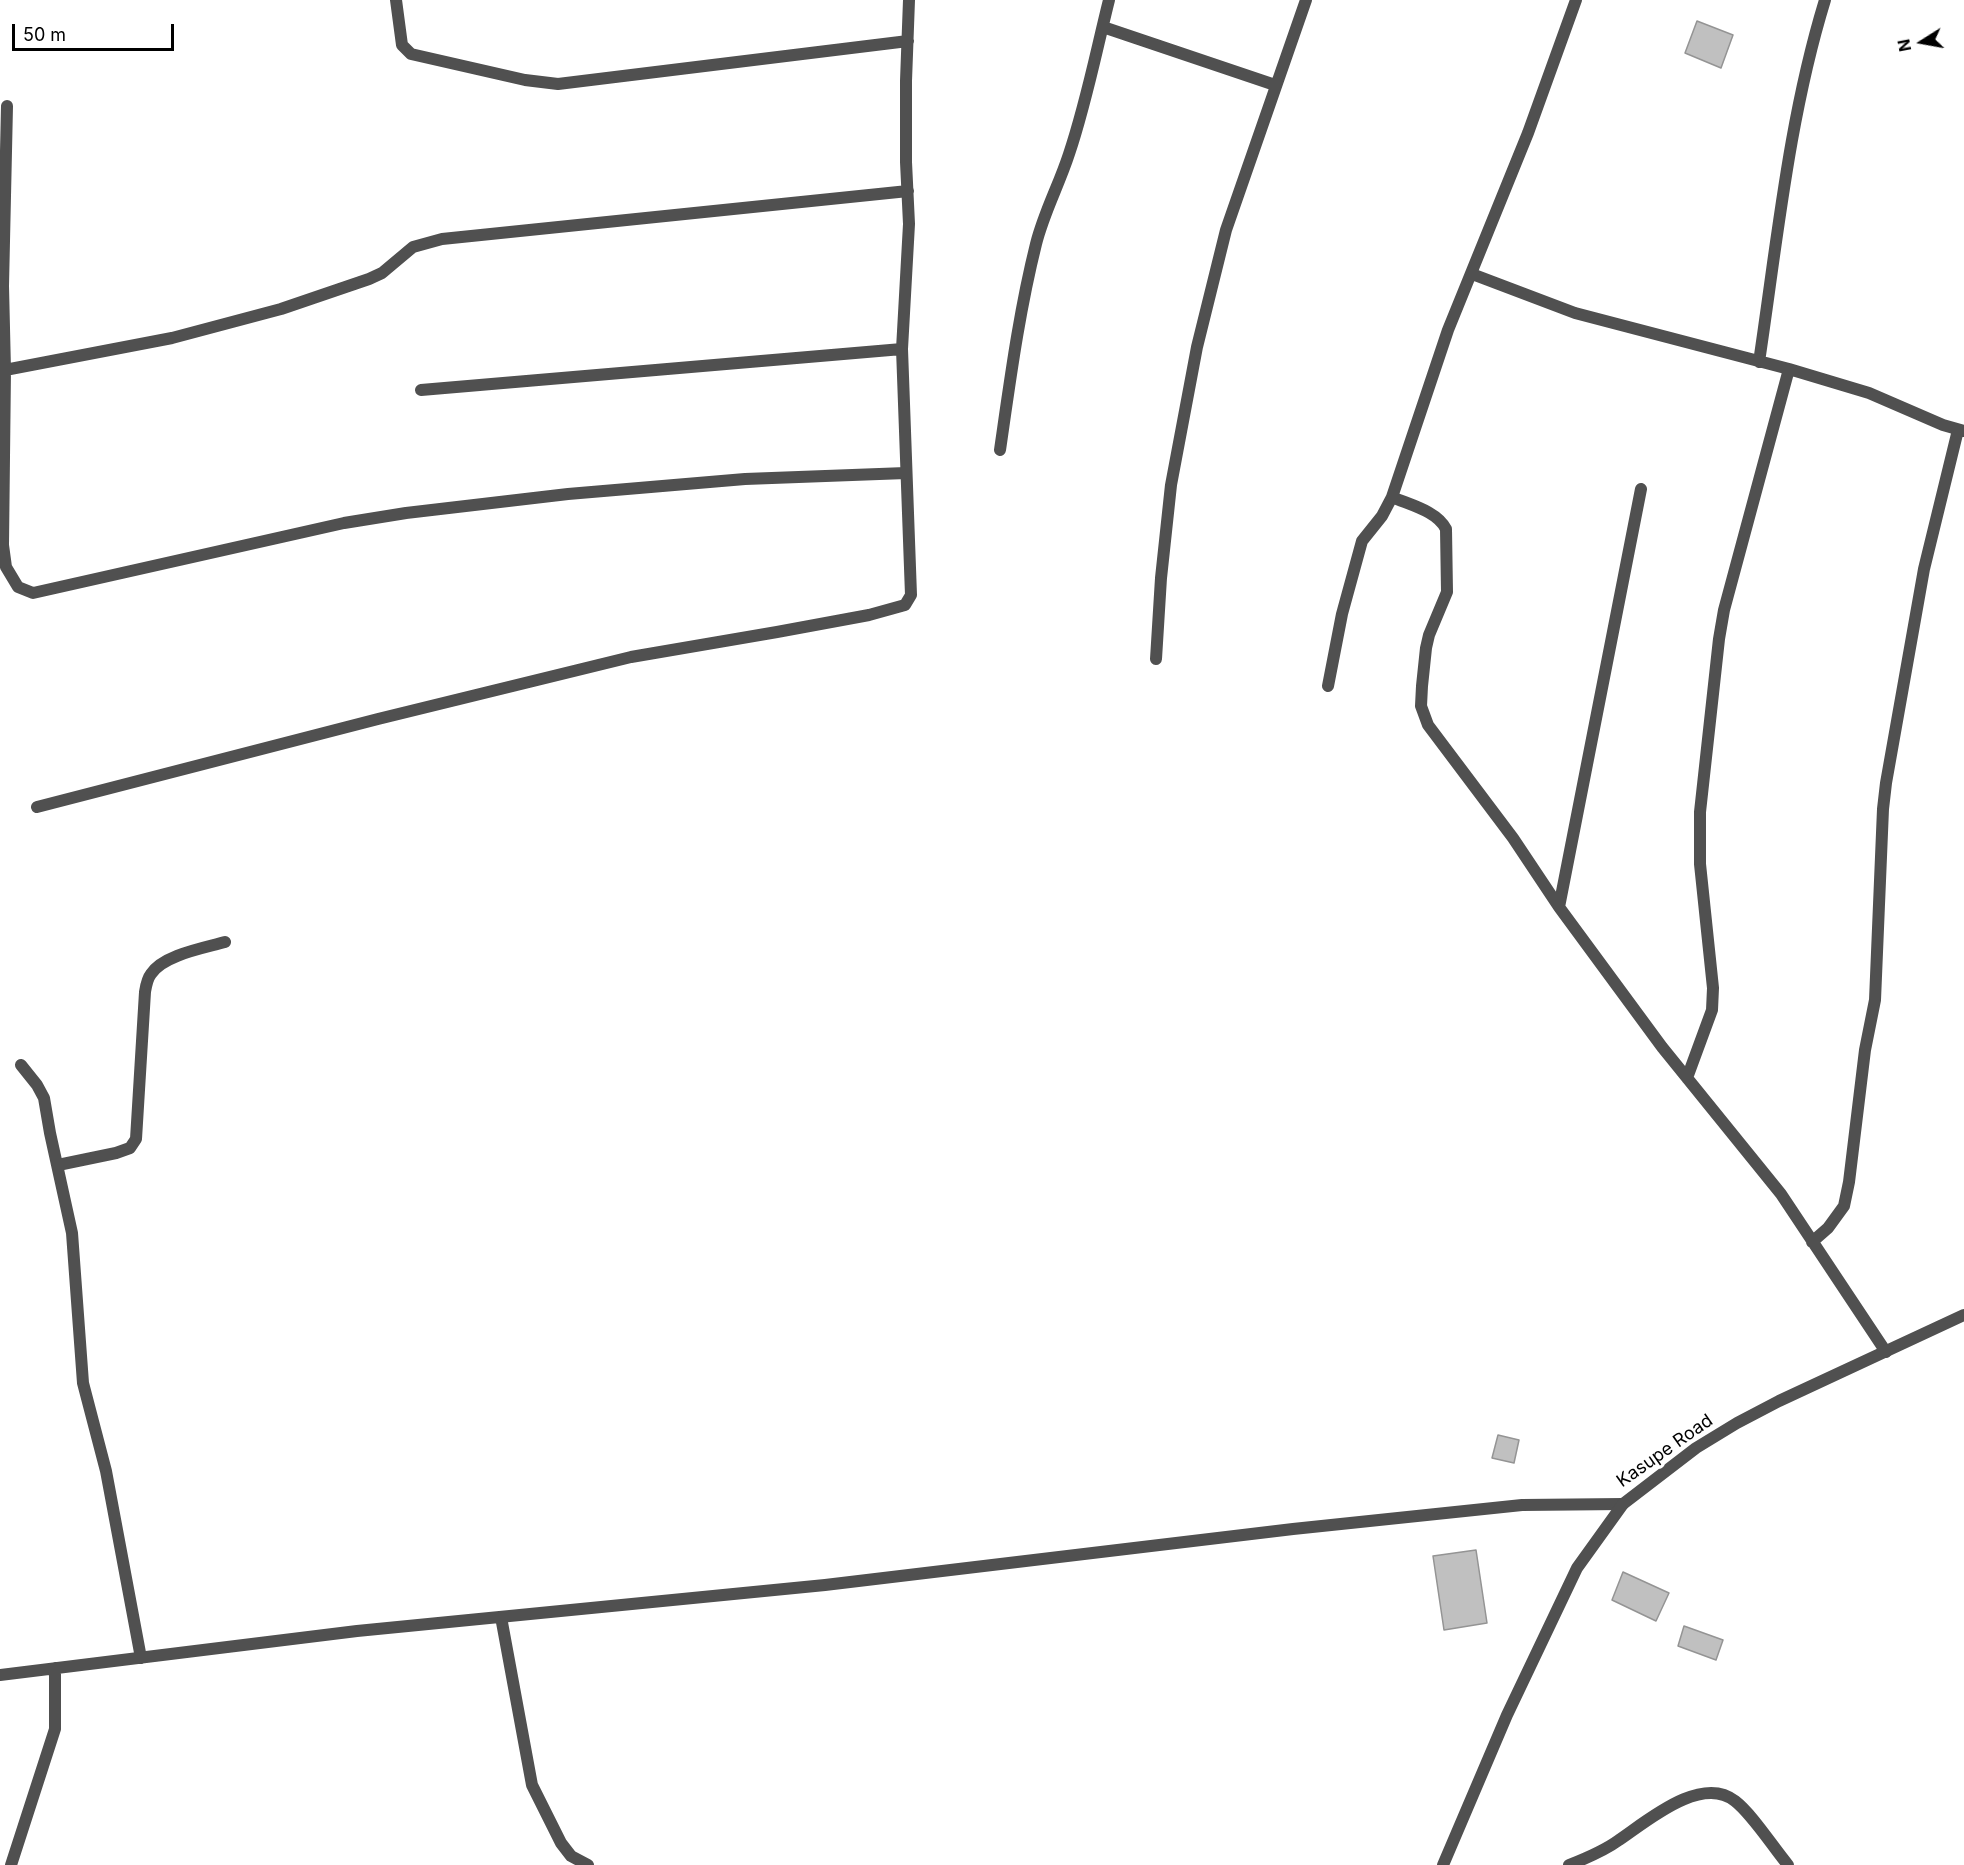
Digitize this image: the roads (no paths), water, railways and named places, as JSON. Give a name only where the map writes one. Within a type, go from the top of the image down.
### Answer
[{"type":"street","points":[[396,0],[402,45],[411,54],[544,83],[575,83],[908,41]]},
{"type":"street","points":[[37,807],[378,718],[631,657],[900,608],[909,601],[911,595],[902,349],[909,224],[909,0]]},
{"type":"street","points":[[999,450],[1012,364],[1036,245],[1046,211],[1070,152],[1088,92],[1109,0]]},
{"type":"street","points":[[1156,659],[1161,578],[1171,485],[1197,347],[1226,230],[1306,0]]},
{"type":"street","points":[[1328,686],[1341,614],[1362,541],[1382,516],[1392,497],[1448,330],[1528,133],[1576,0]]},
{"type":"street","points":[[1759,362],[1798,105],[1810,48],[1825,0]]},
{"type":"street","points":[[1102,27],[1275,85]]},
{"type":"street","points":[[8,106],[2,286],[5,370],[3,545],[6,567],[18,587],[33,593],[344,523],[406,513],[568,494],[744,478],[906,473]]},
{"type":"street","points":[[5,370],[172,339],[281,309],[369,279],[382,273],[413,247],[442,239],[908,191]]},
{"type":"street","points":[[1472,274],[1575,313],[1789,369],[1869,393],[1961,430],[1924,569],[1882,809],[1882,865],[1875,1000],[1866,1050],[1849,1182],[1844,1206],[1828,1228],[1812,1242]]},
{"type":"street","points":[[421,390],[902,349]]},
{"type":"street","points":[[1687,1078],[1712,1010],[1713,988],[1699,840],[1719,639],[1724,610],[1789,369]]},
{"type":"street","points":[[1559,907],[1641,489]]},
{"type":"street","points":[[1392,497],[1434,515],[1446,529],[1447,592],[1426,648],[1421,706],[1428,725],[1513,838],[1559,907],[1687,1078],[1781,1194],[1886,1352]]},
{"type":"street","points":[[58,1165],[116,1153],[130,1148],[136,1140],[145,992],[149,975],[156,967],[175,957],[225,942]]},
{"type":"street","points":[[21,1065],[38,1085],[44,1098],[72,1233],[83,1383],[106,1472],[141,1658]]},
{"type":"street","name":"Kasupe Road","points":[[1447,1864],[1507,1715],[1577,1568],[1623,1504],[1696,1448],[1737,1423],[1779,1401],[1964,1315]]},
{"type":"street","points":[[0,1675],[357,1631],[825,1585],[1293,1529],[1522,1505],[1623,1504]]},
{"type":"street","points":[[501,1617],[532,1785],[561,1843],[571,1856],[588,1865]]},
{"type":"street","points":[[11,1865],[55,1729],[55,1668]]},
{"type":"street","points":[[1569,1865],[1599,1852],[1647,1820],[1688,1798],[1709,1792],[1721,1794],[1736,1801],[1788,1865]]}]
